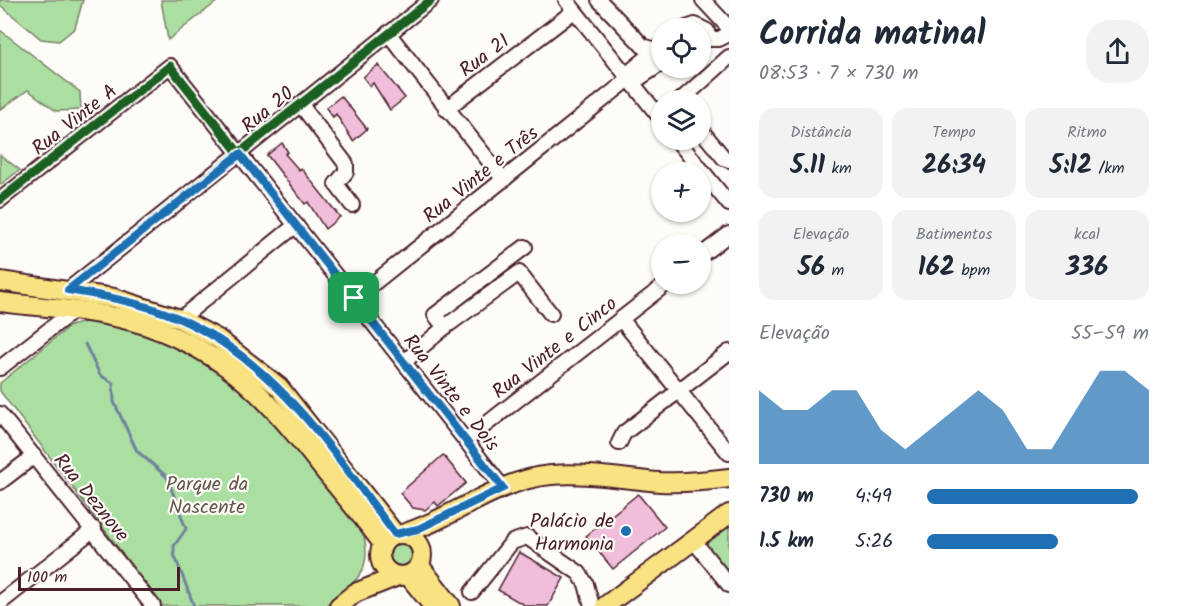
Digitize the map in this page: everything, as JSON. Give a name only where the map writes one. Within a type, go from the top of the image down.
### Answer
[{"type":"main road","points":[[0,281],[114,298],[180,319],[218,339],[279,387],[390,542],[385,569],[409,572],[451,606]]},
{"type":"main road","points":[[0,302],[73,311],[143,325],[179,339],[244,379],[279,412],[390,542]]},
{"type":"main road","points":[[339,606],[355,593],[390,542],[503,488],[549,475],[592,474],[662,482],[729,478]]},
{"type":"main road","points":[[605,606],[729,514]]},
{"type":"main road","points":[[355,593],[409,572],[421,548],[414,538],[390,542]]},
{"type":"main road","points":[[409,572],[433,606]]},
{"type":"street","name":"Rua 20","points":[[68,290],[431,0]]},
{"type":"street","points":[[599,0],[639,43],[651,46]]},
{"type":"street","points":[[703,0],[729,28]]},
{"type":"street","points":[[569,3],[651,106]]},
{"type":"street","name":"Rua 21","points":[[447,108],[569,3]]},
{"type":"street","points":[[388,33],[504,180]]},
{"type":"street","points":[[711,40],[729,34]]},
{"type":"street","points":[[692,90],[729,57]]},
{"type":"street","points":[[629,79],[651,58]]},
{"type":"street","name":"Rua Vinte e Dois","points":[[170,66],[503,488]]},
{"type":"street","name":"Rua Vinte A","points":[[0,200],[170,66]]},
{"type":"street","points":[[629,79],[651,68]]},
{"type":"street","name":"Rua Vinte e Três","points":[[354,298],[629,79]]},
{"type":"street","points":[[301,105],[346,164],[346,172],[338,178],[336,184],[352,205]]},
{"type":"street","points":[[701,150],[729,204]]},
{"type":"street","points":[[711,150],[729,160]]},
{"type":"street","points":[[180,319],[296,225]]},
{"type":"street","points":[[711,248],[729,234]]},
{"type":"street","points":[[446,327],[435,315],[525,247]]},
{"type":"street","points":[[404,362],[446,327],[519,273],[551,314]]},
{"type":"street","name":"Rua Vinte e Cinco","points":[[466,440],[653,294]]},
{"type":"street","points":[[0,368],[73,311]]},
{"type":"street","points":[[621,319],[729,453]]},
{"type":"street","points":[[620,443],[624,433],[729,352]]},
{"type":"street","name":"Rua Deznove","points":[[0,414],[94,530],[148,604]]},
{"type":"street","points":[[0,482],[34,456]]},
{"type":"street","points":[[0,603],[94,530]]},
{"type":"street","points":[[472,592],[512,542],[527,537],[579,573],[586,584],[592,606]]},
{"type":"street","points":[[693,540],[729,585]]},
{"type":"green space","points":[[0,0],[83,0],[75,28],[59,41],[41,39],[0,5]]},
{"type":"green space","points":[[161,0],[219,0],[168,40]]},
{"type":"green space","points":[[0,30],[80,92],[81,110],[56,111],[28,90],[0,110]]},
{"type":"green space","points":[[0,155],[20,170],[0,185]]},
{"type":"green space","name":"Parque da Nascente","points":[[88,321],[153,334],[197,353],[280,421],[363,532],[366,558],[359,576],[353,583],[325,606],[162,606],[0,391],[0,383],[70,326]]},
{"type":"green space","points":[[729,525],[729,577],[704,545]]},
{"type":"green space","points":[[408,542],[417,549],[419,565],[392,571],[387,560],[389,551],[397,544]]},
{"type":"building","points":[[378,65],[405,98],[390,110],[373,83],[370,86],[363,77]]},
{"type":"building","points":[[341,96],[367,129],[353,141],[336,114],[333,117],[326,108]]},
{"type":"building","points":[[282,143],[288,152],[285,154],[299,170],[301,168],[340,217],[325,229],[308,202],[305,204],[267,155]]},
{"type":"building","points":[[443,455],[466,483],[438,506],[435,502],[425,510],[413,508],[400,493]]},
{"type":"building","name":"Palácio de Harmonia","points":[[638,494],[665,527],[613,569],[586,536]]},
{"type":"building","points":[[519,552],[564,578],[548,606],[526,606],[498,590]]},
{"type":"waterway","points":[[85,344],[100,375],[113,383],[114,402],[137,451],[167,477],[186,529],[174,546],[174,554],[194,606]]},
{"type":"cycle path","points":[[68,290],[431,0]]},
{"type":"cycle path","points":[[0,200],[170,66],[503,488]]},
{"type":"place","name":"Palácio de Harmonia","points":[[626,531]]},
{"type":"route","points":[[240,154],[354,298],[503,488],[418,529],[395,534],[294,404],[265,374],[218,339],[180,319],[114,298],[68,290],[240,154]]}]
